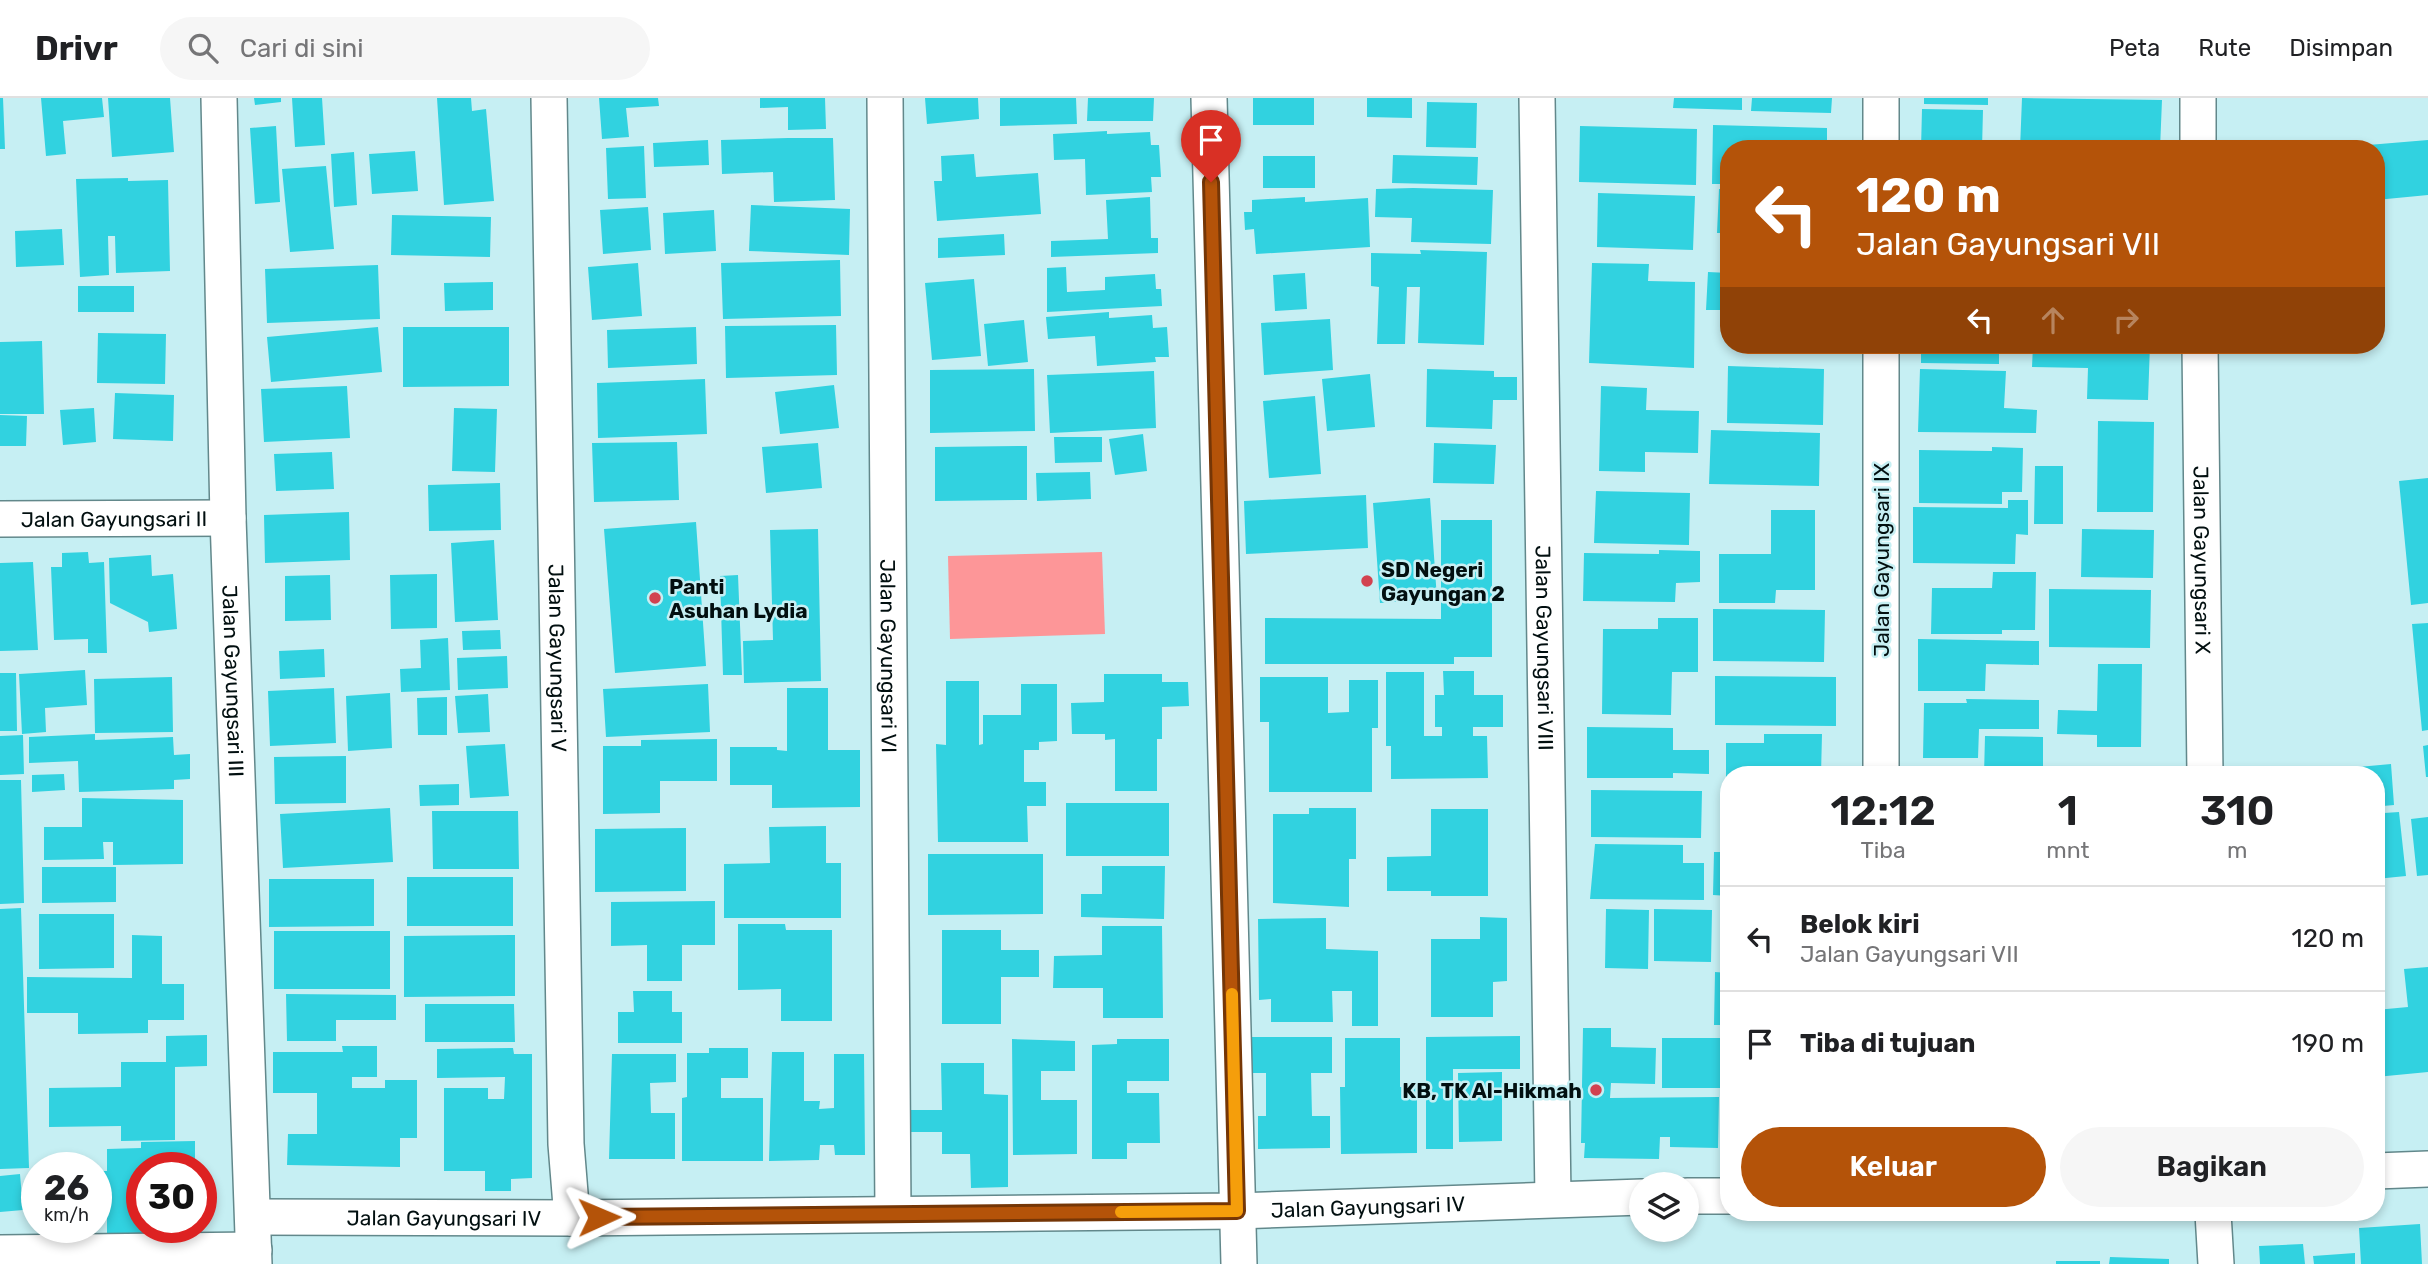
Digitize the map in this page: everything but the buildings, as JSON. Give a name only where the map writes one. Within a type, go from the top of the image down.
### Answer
[{"type":"street","name":"Jalan Gayungsari III","points":[[219,98],[228,518],[254,1244]]},
{"type":"street","name":"Jalan Gayungsari V","points":[[549,98],[566,1130],[572,1218]]},
{"type":"street","name":"Jalan Gayungsari VI","points":[[886,98],[893,1213]]},
{"type":"street","points":[[1209,98],[1239,1264]]},
{"type":"street","name":"Jalan Gayungsari VIII","points":[[1537,98],[1553,1198]]},
{"type":"street","points":[[1881,98],[1881,140]]},
{"type":"street","points":[[2198,98],[2198,140]]},
{"type":"street","name":"Jalan Gayungsari IX","points":[[1881,354],[1881,766]]},
{"type":"street","name":"Jalan Gayungsari X","points":[[2200,354],[2205,766]]},
{"type":"street","name":"Jalan Gayungsari II","points":[[0,519],[228,518]]},
{"type":"street","points":[[2385,1171],[2428,1169]]},
{"type":"street","points":[[1699,1196],[1720,1196]]},
{"type":"street","name":"Jalan Gayungsari IV","points":[[0,1253],[254,1244],[572,1218],[1237,1211],[1629,1197]]},
{"type":"street","points":[[2213,1221],[2216,1264]]},
{"type":"shaded area","points":[[1102,552],[1105,634],[950,639],[948,556]]},
{"type":"slow traffic","points":[[1121,1212],[1237,1211],[1232,994]]},
{"type":"place","name":"SD Negeri Gayungan 2","points":[[1367,581]]},
{"type":"place","name":"Panti Asuhan Lydia","points":[[655,598]]},
{"type":"place","name":"KB, TK Al-Hikmah","points":[[1596,1090]]},
{"type":"route","points":[[599,1217],[1237,1211],[1211,182]]}]
